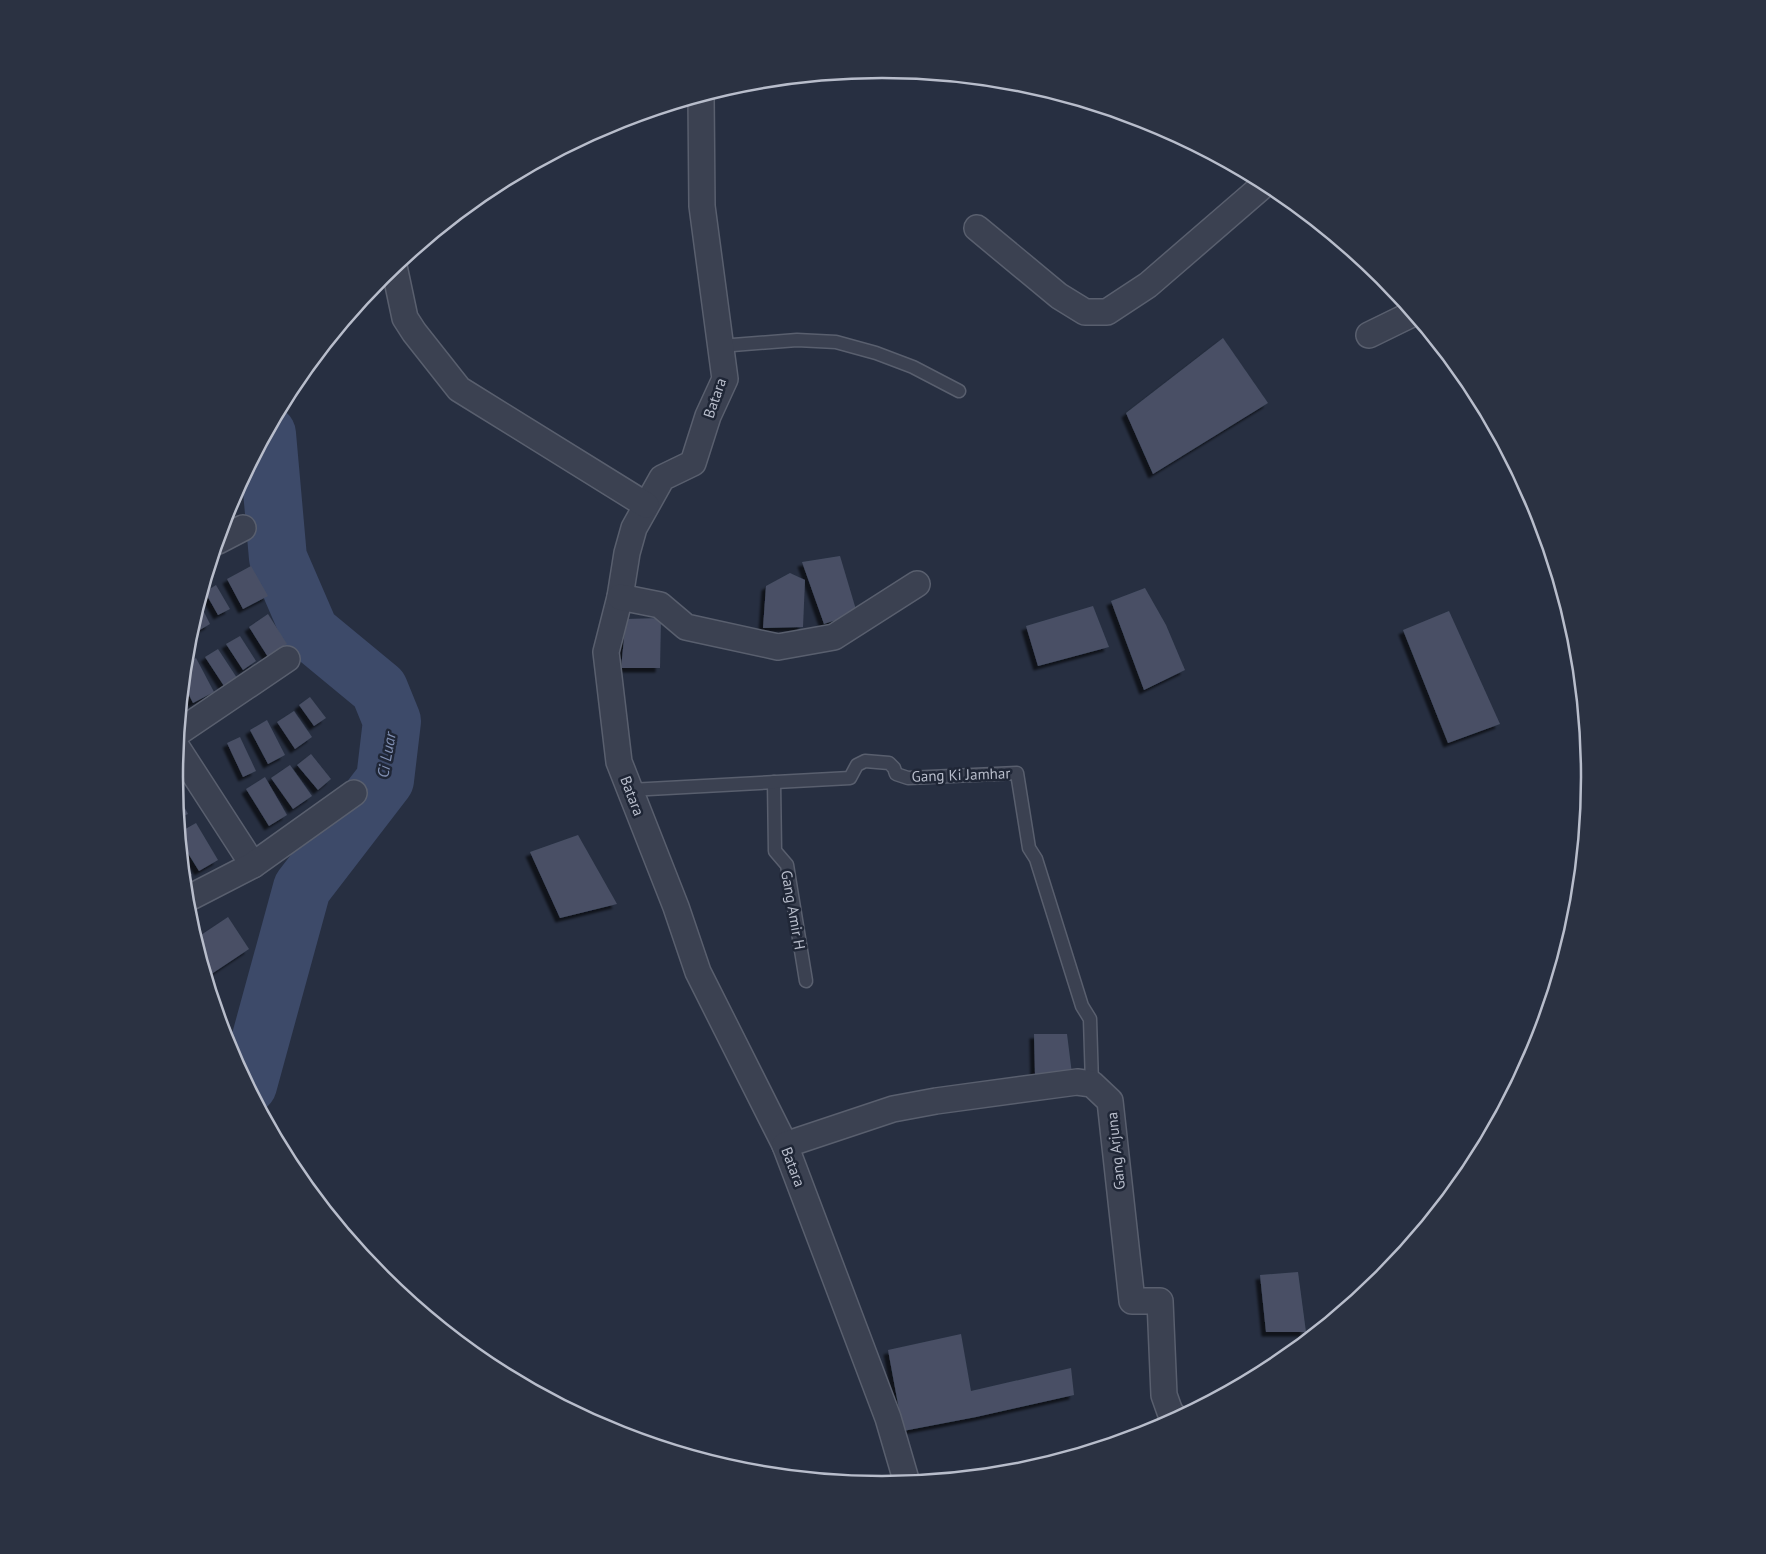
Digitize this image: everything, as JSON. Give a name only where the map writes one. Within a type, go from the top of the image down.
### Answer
[{"type":"street","name":"Batara","points":[[701,101],[702,206],[725,379],[708,416],[693,463],[662,478],[634,528],[627,553],[620,597],[606,652],[619,762],[676,907],[698,972],[785,1145],[888,1418],[905,1476]]},
{"type":"street","points":[[977,228],[1059,296],[1085,312],[1107,312],[1148,285],[1260,188]]},
{"type":"street","points":[[396,275],[405,318],[459,389],[646,505]]},
{"type":"street","points":[[1369,335],[1409,316]]},
{"type":"street","points":[[226,537],[243,528]]},
{"type":"street","points":[[620,597],[660,605],[686,627],[778,647],[834,637],[917,584]]},
{"type":"street","points":[[185,728],[287,659]]},
{"type":"street","points":[[184,758],[253,865]]},
{"type":"street","points":[[194,895],[253,865],[354,793]]},
{"type":"street","points":[[785,1145],[893,1109],[936,1101],[1078,1082],[1092,1084]]},
{"type":"street","name":"Gang Arjuna","points":[[1092,1084],[1110,1101],[1132,1301],[1160,1301],[1164,1395],[1172,1414]]},
{"type":"lane","points":[[720,346],[797,340],[836,342],[876,353],[913,367],[959,391]]},
{"type":"lane","name":"Gang Ki Jamhar","points":[[630,790],[850,778],[857,765],[864,761],[889,763],[894,768],[896,774],[908,778],[1018,773],[1029,848],[1036,859],[1082,1006],[1090,1019],[1092,1084]]},
{"type":"lane","name":"Gang Amir H","points":[[774,782],[775,851],[787,865],[806,981]]},
{"type":"building","points":[[1223,338],[1268,403],[1153,474],[1126,413]]},
{"type":"building","points":[[840,556],[857,613],[824,624],[802,562]]},
{"type":"building","points":[[251,566],[268,596],[243,609],[227,579]]},
{"type":"building","points":[[790,573],[805,580],[803,627],[763,628],[766,586]]},
{"type":"building","points":[[216,585],[230,609],[218,615],[207,596],[209,589]]},
{"type":"building","points":[[1145,588],[1166,625],[1185,670],[1144,690],[1111,601]]},
{"type":"building","points":[[1093,606],[1109,647],[1038,666],[1026,626]]},
{"type":"building","points":[[204,611],[210,624],[199,630]]},
{"type":"building","points":[[1449,611],[1500,724],[1448,743],[1403,630]]},
{"type":"building","points":[[268,614],[287,644],[268,657],[249,627]]},
{"type":"building","points":[[661,618],[660,668],[621,668],[626,619]]},
{"type":"building","points":[[240,636],[256,661],[243,670],[226,644]]},
{"type":"building","points":[[218,649],[237,678],[224,686],[205,657]]},
{"type":"building","points":[[196,658],[214,692],[193,703],[188,694],[194,659]]},
{"type":"building","points":[[310,697],[326,718],[314,726],[299,705]]},
{"type":"building","points":[[294,711],[312,737],[295,749],[277,722]]},
{"type":"building","points":[[267,720],[285,755],[268,764],[250,730]]},
{"type":"building","points":[[240,737],[256,771],[243,777],[227,743]]},
{"type":"building","points":[[311,754],[331,779],[318,790],[297,765]]},
{"type":"building","points":[[290,765],[312,796],[293,809],[271,778]]},
{"type":"building","points":[[265,777],[287,815],[269,826],[246,789]]},
{"type":"building","points":[[196,823],[218,860],[199,871],[188,853],[186,829]]},
{"type":"building","points":[[578,835],[617,904],[560,918],[530,852]]},
{"type":"building","points":[[228,917],[249,949],[212,974],[202,934]]},
{"type":"building","points":[[1034,1034],[1067,1034],[1072,1074],[1035,1075]]},
{"type":"building","points":[[1298,1272],[1306,1332],[1266,1332],[1260,1275]]},
{"type":"building","points":[[961,1334],[971,1391],[1071,1368],[1074,1395],[903,1431],[888,1350]]},
{"type":"waterway","name":"Ci Luar","points":[[251,1075],[302,888],[385,780],[392,721],[379,689],[310,632],[278,558],[268,445]]}]
